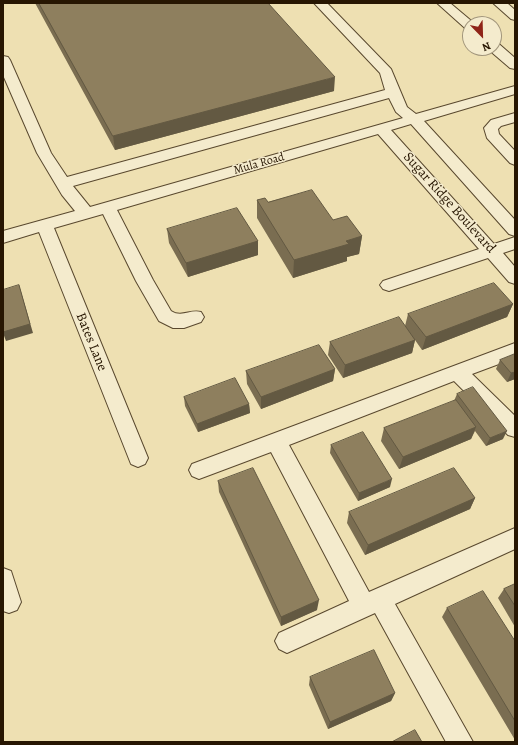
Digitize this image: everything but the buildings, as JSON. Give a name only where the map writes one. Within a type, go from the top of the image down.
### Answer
[{"type":"street","points":[[320,3],[386,72],[392,92],[402,109],[415,120],[515,230]]},
{"type":"street","points":[[443,3],[462,19]]},
{"type":"street","points":[[499,3],[515,16]]},
{"type":"street","points":[[504,51],[515,65]]},
{"type":"street","points":[[3,60],[44,153],[87,214]]},
{"type":"street","name":"Mula Road","points":[[3,237],[415,120],[515,90]]},
{"type":"street","points":[[64,183],[392,92]]},
{"type":"street","points":[[515,117],[496,123],[491,128],[492,136],[515,160]]},
{"type":"street","name":"Sugar Ridge Boulevard","points":[[382,129],[515,278]]},
{"type":"street","points":[[108,208],[145,281],[165,316],[173,321],[184,321],[195,317]]},
{"type":"street","name":"Bates Lane","points":[[45,226],[138,458]]},
{"type":"street","points":[[389,285],[515,243]]},
{"type":"street","points":[[199,470],[515,350]]},
{"type":"street","points":[[457,372],[515,428]]},
{"type":"street","points":[[276,441],[372,603],[460,742]]},
{"type":"street","points":[[287,641],[515,538]]},
{"type":"street","points":[[3,579],[9,602]]}]
